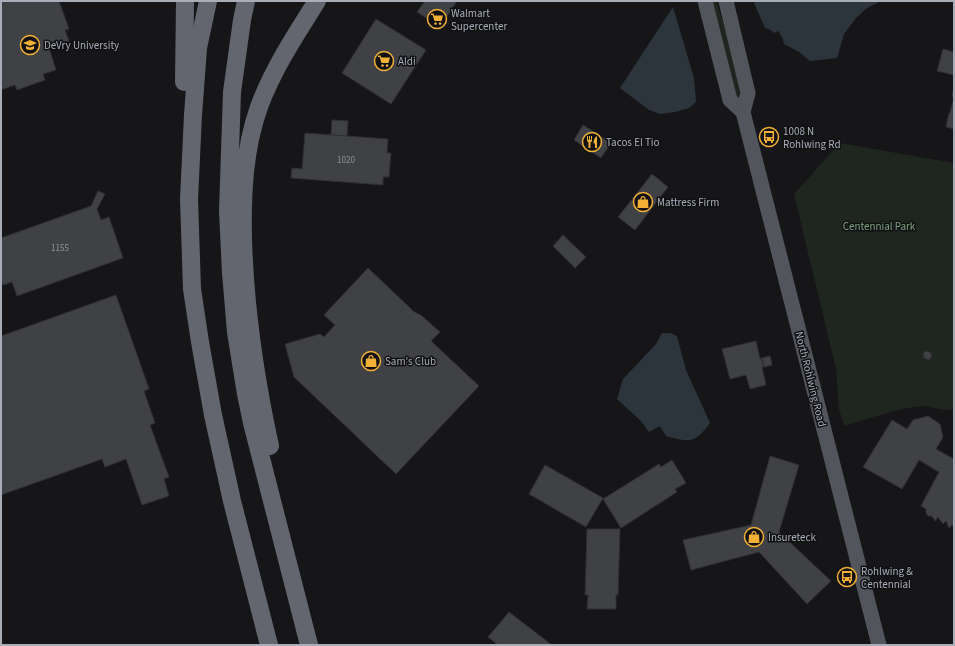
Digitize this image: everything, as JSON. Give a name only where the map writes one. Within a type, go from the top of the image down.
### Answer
[{"type":"highway","points":[[185,1],[180,194],[191,264]]},
{"type":"highway","points":[[208,1],[198,48],[193,115],[190,192],[192,289],[213,415],[232,501],[269,645]]},
{"type":"highway","points":[[246,1],[232,92],[228,203],[231,273],[236,332],[252,423],[309,645]]},
{"type":"highway","points":[[303,620],[282,500],[254,367],[249,331],[244,266],[243,202],[246,167],[251,136],[259,109],[277,65],[317,1]]},
{"type":"main road","name":"North Rohlwing Road","points":[[705,1],[730,100],[743,112]]},
{"type":"main road","name":"North Rohlwing Road","points":[[726,1],[748,93],[743,112],[879,645]]},
{"type":"green space","points":[[709,1],[716,1],[732,50],[739,87],[740,100],[738,103]]},
{"type":"green space","name":"Centennial Park","points":[[840,143],[954,163],[954,409],[944,410],[918,406],[887,413],[844,426],[839,409],[836,369],[794,194]]},
{"type":"shaded area","points":[[755,1],[881,1],[867,8],[856,18],[844,34],[837,58],[810,61],[799,52],[784,44],[778,31],[774,33],[765,28],[754,3]]},
{"type":"shaded area","points":[[673,7],[694,78],[696,102],[689,108],[660,114],[649,110],[620,88]]},
{"type":"shaded area","points":[[662,333],[670,333],[677,336],[686,370],[710,423],[705,430],[692,440],[681,440],[666,436],[660,426],[649,432],[641,421],[617,399],[623,379],[656,344]]},
{"type":"building","name":"DeVry University","points":[[1,1],[59,1],[69,29],[65,30],[69,41],[49,48],[56,70],[43,74],[45,80],[17,90],[15,85],[1,90]]},
{"type":"building","name":"Walmart Supercenter","points":[[425,1],[457,1],[440,27],[417,12]]},
{"type":"building","name":"Aldi","points":[[376,19],[426,50],[391,104],[342,73]]},
{"type":"building","points":[[943,49],[954,52],[954,75],[937,71]]},
{"type":"building","points":[[954,97],[954,129],[946,127]]},
{"type":"building","points":[[332,120],[348,121],[347,136],[331,135]]},
{"type":"building","name":"Tacos El Tio","points":[[583,125],[611,143],[601,158],[574,140]]},
{"type":"building","points":[[305,133],[388,139],[387,153],[391,153],[389,177],[383,177],[383,185],[291,178],[292,168],[302,169]]},
{"type":"building","name":"Mattress Firm","points":[[652,174],[668,187],[635,230],[618,217]]},
{"type":"building","points":[[98,191],[105,194],[97,209],[101,220],[109,217],[123,258],[17,296],[12,282],[3,285],[1,279],[1,238],[91,206]]},
{"type":"building","points":[[563,235],[586,257],[575,268],[553,246]]},
{"type":"building","name":"Sam's Club","points":[[368,268],[413,311],[422,316],[440,332],[431,341],[479,386],[396,474],[294,377],[285,344],[320,334],[324,337],[335,325],[324,315]]},
{"type":"building","points":[[116,295],[149,389],[144,391],[155,423],[150,425],[169,477],[164,479],[169,496],[142,505],[126,459],[105,467],[102,459],[1,495],[1,336]]},
{"type":"building","points":[[756,341],[760,359],[762,358],[764,367],[762,367],[766,385],[750,389],[746,375],[730,379],[722,349]]},
{"type":"building","points":[[926,351],[930,352],[932,356],[929,360],[924,358],[923,354]]},
{"type":"building","points":[[770,356],[772,365],[764,367],[762,358]]},
{"type":"building","points":[[928,416],[940,424],[943,437],[936,449],[954,459],[954,528],[952,525],[949,528],[946,521],[943,524],[938,517],[935,521],[932,516],[928,516],[926,509],[921,506],[939,472],[919,460],[902,489],[863,467],[892,420],[907,429],[913,420]]},
{"type":"building","points":[[770,456],[799,465],[779,532],[831,581],[807,604],[759,552],[691,570],[683,540],[751,525]]},
{"type":"building","points":[[672,460],[686,483],[675,489],[677,492],[621,528],[603,499],[659,464],[661,467]]},
{"type":"building","points":[[545,465],[603,498],[586,527],[529,494]]},
{"type":"building","points":[[587,529],[620,529],[618,595],[616,595],[616,609],[587,609],[588,595],[585,595]]},
{"type":"building","points":[[509,612],[552,645],[498,645],[488,637]]},
{"type":"place","name":"Walmart Supercenter","points":[[437,19]]},
{"type":"place","name":"DeVry University","points":[[30,45]]},
{"type":"place","name":"Aldi","points":[[384,61]]},
{"type":"place","name":"1008 N Rohlwing Rd","points":[[769,137]]},
{"type":"place","name":"Tacos El Tio","points":[[592,142]]},
{"type":"place","name":"Mattress Firm","points":[[643,202]]},
{"type":"place","name":"Sam's Club","points":[[371,361]]},
{"type":"place","name":"Insureteck","points":[[754,537]]},
{"type":"place","name":"Rohlwing & Centennial","points":[[847,577]]}]
